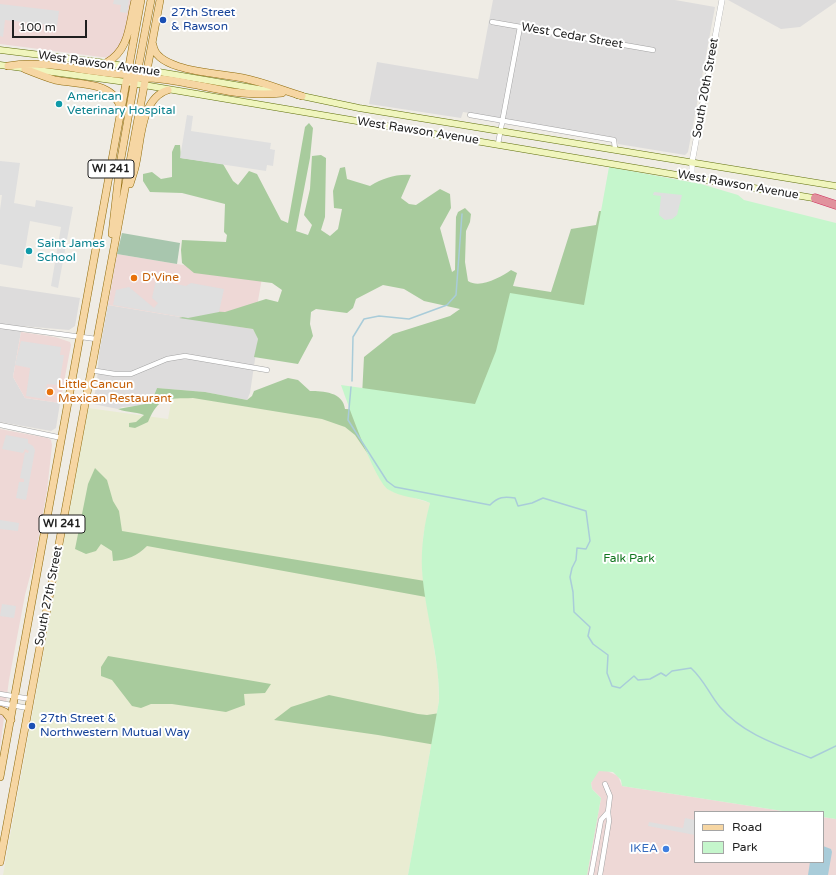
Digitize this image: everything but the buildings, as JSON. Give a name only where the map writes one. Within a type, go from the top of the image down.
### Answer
[{"type":"highway","points":[[815,198],[836,205]]},
{"type":"main road","points":[[106,63],[116,57],[124,47],[135,0]]},
{"type":"main road","name":"South 27th Street","points":[[0,862],[90,370],[144,86],[129,67],[141,0]]},
{"type":"main road","points":[[113,249],[112,229],[120,164],[151,0]]},
{"type":"main road","name":"South 27th Street","points":[[0,777],[121,111],[152,42],[160,0]]},
{"type":"main road","points":[[152,42],[155,54],[173,65],[244,78],[302,96]]},
{"type":"main road","name":"West Rawson Avenue","points":[[0,50],[129,67]]},
{"type":"main road","points":[[4,66],[20,64],[50,65],[136,76],[235,92],[269,94],[282,93]]},
{"type":"main road","name":"West Rawson Avenue","points":[[4,66],[25,69],[136,76]]},
{"type":"main road","points":[[25,69],[55,80],[87,84],[102,88],[116,98],[121,111]]},
{"type":"main road","name":"West Rawson Avenue","points":[[144,86],[836,201]]},
{"type":"main road","points":[[122,207],[136,165],[145,118],[157,95],[168,90]]},
{"type":"main road","name":"West Rawson Avenue","points":[[282,93],[359,108],[836,186]]},
{"type":"main road","points":[[357,121],[359,108]]},
{"type":"main road","points":[[0,710],[5,712],[10,720]]},
{"type":"street","name":"South 20th Street","points":[[692,177],[692,162],[722,0]]},
{"type":"street","name":"West Cedar Street","points":[[492,22],[653,50]]},
{"type":"street","points":[[498,144],[520,27]]},
{"type":"street","points":[[470,115],[614,140],[615,149]]},
{"type":"street","points":[[0,326],[96,339]]},
{"type":"street","points":[[90,370],[115,374],[131,374],[167,359],[185,356],[267,370]]},
{"type":"street","points":[[0,426],[62,438]]},
{"type":"street","points":[[0,694],[30,699]]},
{"type":"street","points":[[0,703],[28,708]]},
{"type":"street","points":[[600,875],[609,821],[608,812],[610,796],[605,784]]},
{"type":"street","points":[[591,875],[601,820],[608,812]]},
{"type":"shaded area","points":[[0,0],[133,0],[122,46],[109,58],[0,44]]},
{"type":"shaded area","points":[[114,0],[129,0],[127,13],[120,12],[121,5],[113,4]]},
{"type":"shaded area","points":[[493,0],[675,0],[715,7],[688,152],[685,155],[618,144],[616,138],[463,112],[461,118],[369,104],[377,62],[478,79]]},
{"type":"shaded area","points":[[728,0],[836,0],[836,2],[800,27],[781,29]]},
{"type":"shaded area","points":[[0,4],[59,11],[57,26],[5,20],[3,37],[0,36]]},
{"type":"shaded area","points":[[187,115],[193,116],[191,131],[271,143],[270,149],[275,150],[273,166],[267,165],[266,171],[180,158]]},
{"type":"shaded area","points":[[0,161],[20,163],[14,203],[35,207],[36,200],[73,207],[58,288],[51,286],[61,227],[30,221],[22,268],[0,264],[0,210],[2,195],[0,195]]},
{"type":"shaded area","points":[[654,192],[682,195],[677,215],[672,219],[665,220],[659,215],[661,196],[653,195]]},
{"type":"shaded area","points":[[117,254],[262,278],[253,329],[108,305]]},
{"type":"shaded area","points":[[156,280],[186,286],[191,283],[224,289],[219,312],[188,318],[113,305],[116,290],[129,287],[154,308],[158,303],[152,298]]},
{"type":"shaded area","points":[[0,286],[80,298],[75,326],[69,330],[22,326],[13,377],[25,398],[60,403],[56,428],[51,431],[0,422]]},
{"type":"shaded area","points":[[108,305],[253,329],[258,339],[250,393],[247,400],[205,392],[157,388],[151,403],[148,405],[122,407],[118,409],[93,404],[97,381],[99,354]]},
{"type":"shaded area","points":[[21,332],[55,337],[70,342],[71,345],[60,403],[25,398],[13,377]]},
{"type":"shaded area","points":[[21,341],[61,347],[60,355],[64,355],[59,385],[47,384],[45,399],[26,396],[30,368],[15,365]]},
{"type":"shaded area","points":[[0,429],[48,438],[51,440],[52,445],[47,491],[35,557],[25,595],[9,680],[0,748]]},
{"type":"shaded area","points":[[6,435],[28,439],[28,443],[33,446],[35,450],[26,500],[16,498],[19,482],[24,482],[24,479],[20,478],[25,452],[28,453],[29,451],[25,449],[23,453],[2,449]]},
{"type":"shaded area","points":[[0,520],[19,523],[18,531],[0,529]]},
{"type":"shaded area","points":[[2,604],[16,606],[14,618],[0,616]]},
{"type":"shaded area","points":[[605,770],[618,776],[622,786],[783,811],[694,811],[694,863],[824,863],[824,817],[836,819],[836,875],[587,875],[601,798],[592,789],[591,783],[596,773]]},
{"type":"shaded area","points":[[685,818],[694,820],[694,835],[648,826],[649,822],[683,828]]},
{"type":"green space","points":[[309,123],[313,128],[310,158],[296,231],[308,235],[312,225],[304,215],[310,189],[312,156],[321,155],[326,158],[325,217],[321,230],[330,236],[338,229],[342,209],[334,208],[333,191],[340,168],[345,167],[347,179],[370,186],[390,177],[411,175],[401,198],[409,204],[416,205],[440,189],[450,194],[451,208],[440,228],[452,272],[455,270],[456,217],[458,212],[465,208],[471,214],[470,222],[466,231],[465,262],[468,281],[473,283],[478,284],[490,281],[511,270],[517,273],[513,286],[551,292],[571,229],[596,225],[599,211],[633,212],[836,586],[453,748],[378,735],[274,720],[291,707],[329,695],[418,714],[427,715],[446,712],[508,612],[147,546],[132,557],[113,561],[112,551],[101,544],[96,551],[86,554],[75,549],[88,484],[95,468],[107,480],[113,501],[119,511],[122,531],[431,582],[488,522],[391,488],[355,435],[345,427],[322,419],[193,398],[170,399],[160,403],[156,407],[148,422],[135,428],[129,427],[129,423],[136,422],[144,415],[118,409],[151,403],[157,388],[205,392],[247,400],[252,396],[254,391],[288,378],[298,380],[310,391],[321,391],[336,396],[341,399],[345,409],[365,410],[362,396],[364,357],[393,334],[450,316],[460,309],[424,301],[404,289],[383,285],[356,299],[353,308],[347,313],[316,309],[311,312],[310,324],[313,336],[298,364],[254,357],[258,339],[253,329],[179,318],[205,311],[225,312],[266,299],[278,302],[282,290],[272,283],[194,273],[182,263],[182,240],[226,242],[227,235],[224,232],[225,204],[182,193],[150,192],[143,181],[143,174],[152,172],[161,179],[172,177],[172,152],[175,145],[180,145],[181,158],[223,164],[233,181],[238,185],[249,171],[257,174],[281,220],[288,223],[305,127]]},
{"type":"green space","name":"Falk Park","points":[[609,167],[701,184],[738,195],[744,200],[836,223],[836,819],[824,817],[824,811],[783,811],[622,786],[621,780],[613,772],[599,771],[591,783],[592,789],[601,798],[587,875],[408,875],[439,701],[439,685],[435,652],[426,603],[422,570],[423,536],[430,503],[394,493],[383,484],[362,442],[341,385],[475,404],[496,351],[510,293],[584,305]]},
{"type":"green space","points":[[122,233],[180,243],[177,264],[117,254]]},
{"type":"green space","points":[[173,392],[356,423],[381,480],[389,490],[430,503],[423,537],[422,569],[438,674],[439,701],[408,875],[3,875],[88,408],[168,419]]},
{"type":"green space","points":[[108,656],[271,684],[265,693],[244,694],[245,705],[226,712],[172,704],[151,704],[141,708],[132,706],[112,680],[101,676],[101,667]]},
{"type":"water","points":[[824,846],[831,849],[832,852],[828,875],[808,875],[810,863],[824,863]]},
{"type":"waterway","points":[[352,381],[353,337],[364,319],[379,316],[409,319],[447,305],[456,295],[462,214]]},
{"type":"waterway","points":[[351,387],[348,420],[387,481],[395,487],[490,505],[496,500],[504,497],[515,498],[518,506],[532,503],[543,498],[586,511],[590,541],[586,549],[577,548],[576,560],[570,577],[573,592],[574,612],[590,627],[588,636],[593,644],[608,655],[607,673],[612,686],[620,688],[634,676],[638,680],[650,679],[661,673],[666,676],[672,671],[691,668],[729,717],[762,738],[811,758],[836,746]]},
{"type":"place","name":"27th Street & Rawson","points":[[163,20]]},
{"type":"place","name":"American Veterinary Hospital","points":[[59,104]]},
{"type":"place","name":"Saint James School","points":[[29,251]]},
{"type":"place","name":"D'Vine","points":[[134,278]]},
{"type":"place","name":"Little Cancun Mexican Restaurant","points":[[50,392]]},
{"type":"place","name":"27th Street & Northwestern Mutual Way","points":[[32,726]]},
{"type":"place","name":"IKEA","points":[[666,849]]}]
